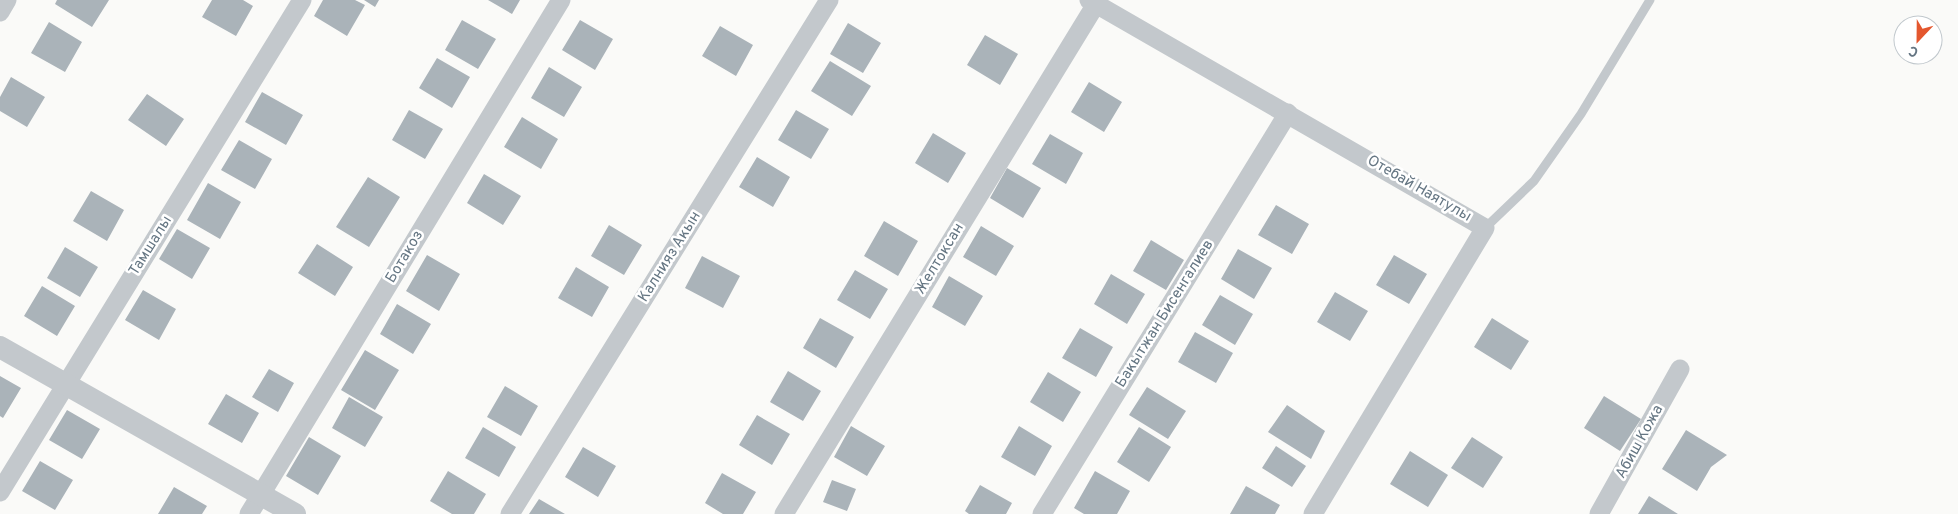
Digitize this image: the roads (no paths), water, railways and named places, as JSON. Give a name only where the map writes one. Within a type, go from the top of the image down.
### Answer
[{"type":"street","points":[[0,12],[7,0]]},
{"type":"street","name":"Тамшалы","points":[[0,492],[302,0]]},
{"type":"street","name":"Ботакоз","points":[[255,505],[561,0]]},
{"type":"street","name":"Калнияз Акын","points":[[510,514],[829,0]]},
{"type":"street","name":"Отебай Наятулы","points":[[1092,2],[1485,228],[1312,514]]},
{"type":"street","name":"Желтоксан","points":[[784,514],[1092,2]]},
{"type":"street","name":"Бакытжан Бисенгалиев","points":[[1042,514],[1288,113]]},
{"type":"street","points":[[0,347],[66,384],[255,505],[295,514]]},
{"type":"street","name":"Абиш Кожа","points":[[1599,514],[1680,369]]},
{"type":"lane","points":[[1485,228],[1534,181],[1581,114],[1650,0]]}]
